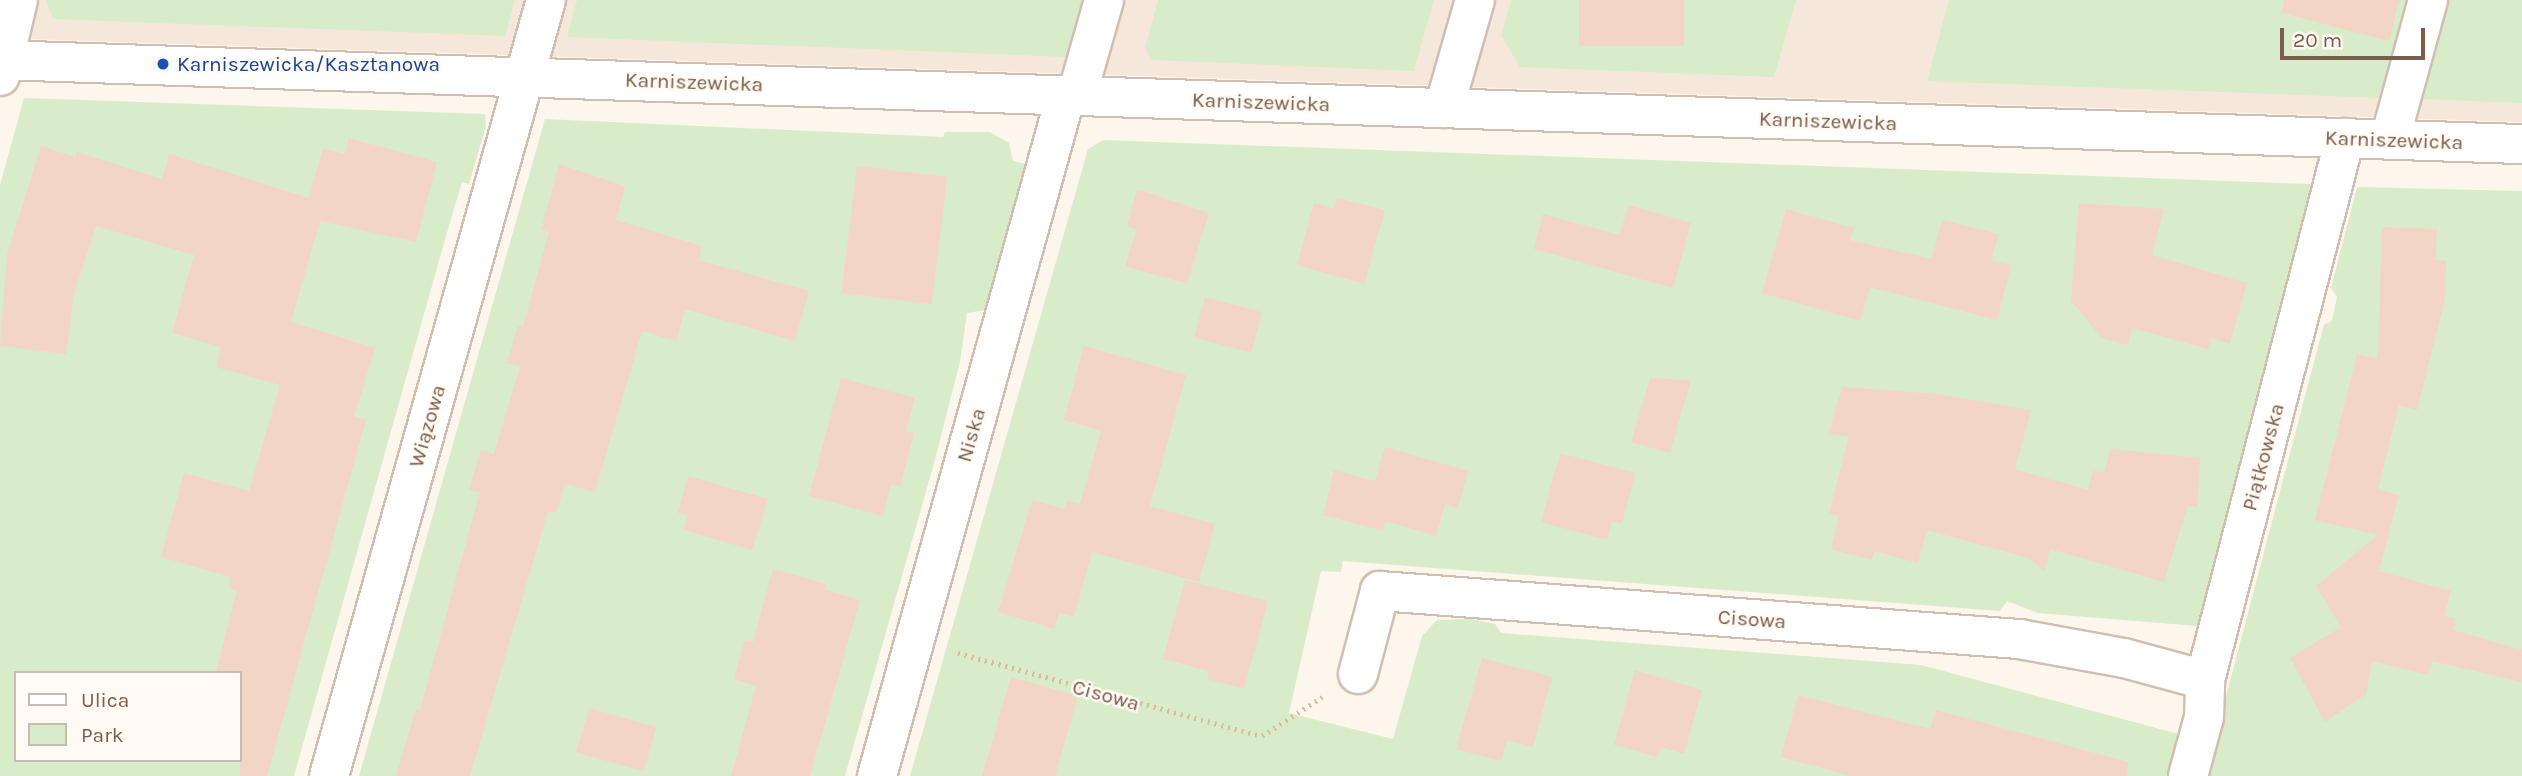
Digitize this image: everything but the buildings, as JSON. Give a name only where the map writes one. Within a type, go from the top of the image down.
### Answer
[{"type":"street","points":[[2,65],[18,0]]},
{"type":"street","name":"Wiązowa","points":[[329,776],[545,0]]},
{"type":"street","name":"Niska","points":[[877,776],[1072,95],[1104,0]]},
{"type":"street","points":[[1444,108],[1475,0]]},
{"type":"street","points":[[2390,139],[2428,0]]},
{"type":"street","name":"Karniszewicka","points":[[2,65],[526,76],[2522,144]]},
{"type":"street","name":"Piątkowska","points":[[2188,776],[2204,717],[2205,680],[2345,138]]},
{"type":"street","name":"Cisowa","points":[[1358,674],[1380,591],[2019,639],[2124,658],[2205,680]]},
{"type":"path","name":"Cisowa","points":[[914,640],[1262,736],[1295,715]]},
{"type":"shaded area","points":[[0,0],[2522,0],[2522,122],[0,38]]},
{"type":"green space","points":[[45,0],[515,0],[505,36],[53,19]]},
{"type":"green space","points":[[577,0],[1083,0],[1067,57],[567,37]]},
{"type":"green space","points":[[1158,0],[1434,0],[1414,71],[1152,60],[1145,48]]},
{"type":"green space","points":[[1511,0],[1796,0],[1774,77],[1520,67],[1501,36]]},
{"type":"green space","points":[[1949,0],[2407,0],[2380,98],[1927,81]]},
{"type":"green space","points":[[2446,0],[2522,0],[2522,103],[2420,99]]},
{"type":"green space","points":[[24,98],[485,114],[486,126],[469,184],[462,182],[446,236],[294,776],[0,776],[0,185]]},
{"type":"green space","points":[[545,119],[943,137],[945,132],[990,132],[1009,143],[1013,161],[1027,164],[985,310],[967,313],[960,362],[933,467],[845,776],[359,776]]},
{"type":"green space","points":[[1103,140],[2310,184],[2313,191],[2241,483],[2235,483],[2197,626],[2038,613],[2007,601],[2000,611],[1343,561],[1341,572],[1321,571],[1289,713],[1393,739],[1422,636],[1437,620],[1470,619],[1495,624],[1501,633],[1921,665],[2186,736],[2176,776],[910,776],[1088,149]]},
{"type":"green space","points":[[2357,187],[2522,191],[2522,776],[2205,776],[2324,325],[2332,321],[2337,297],[2331,288]]},
{"type":"place","name":"Karniszewicka/Kasztanowa","points":[[163,64]]}]
